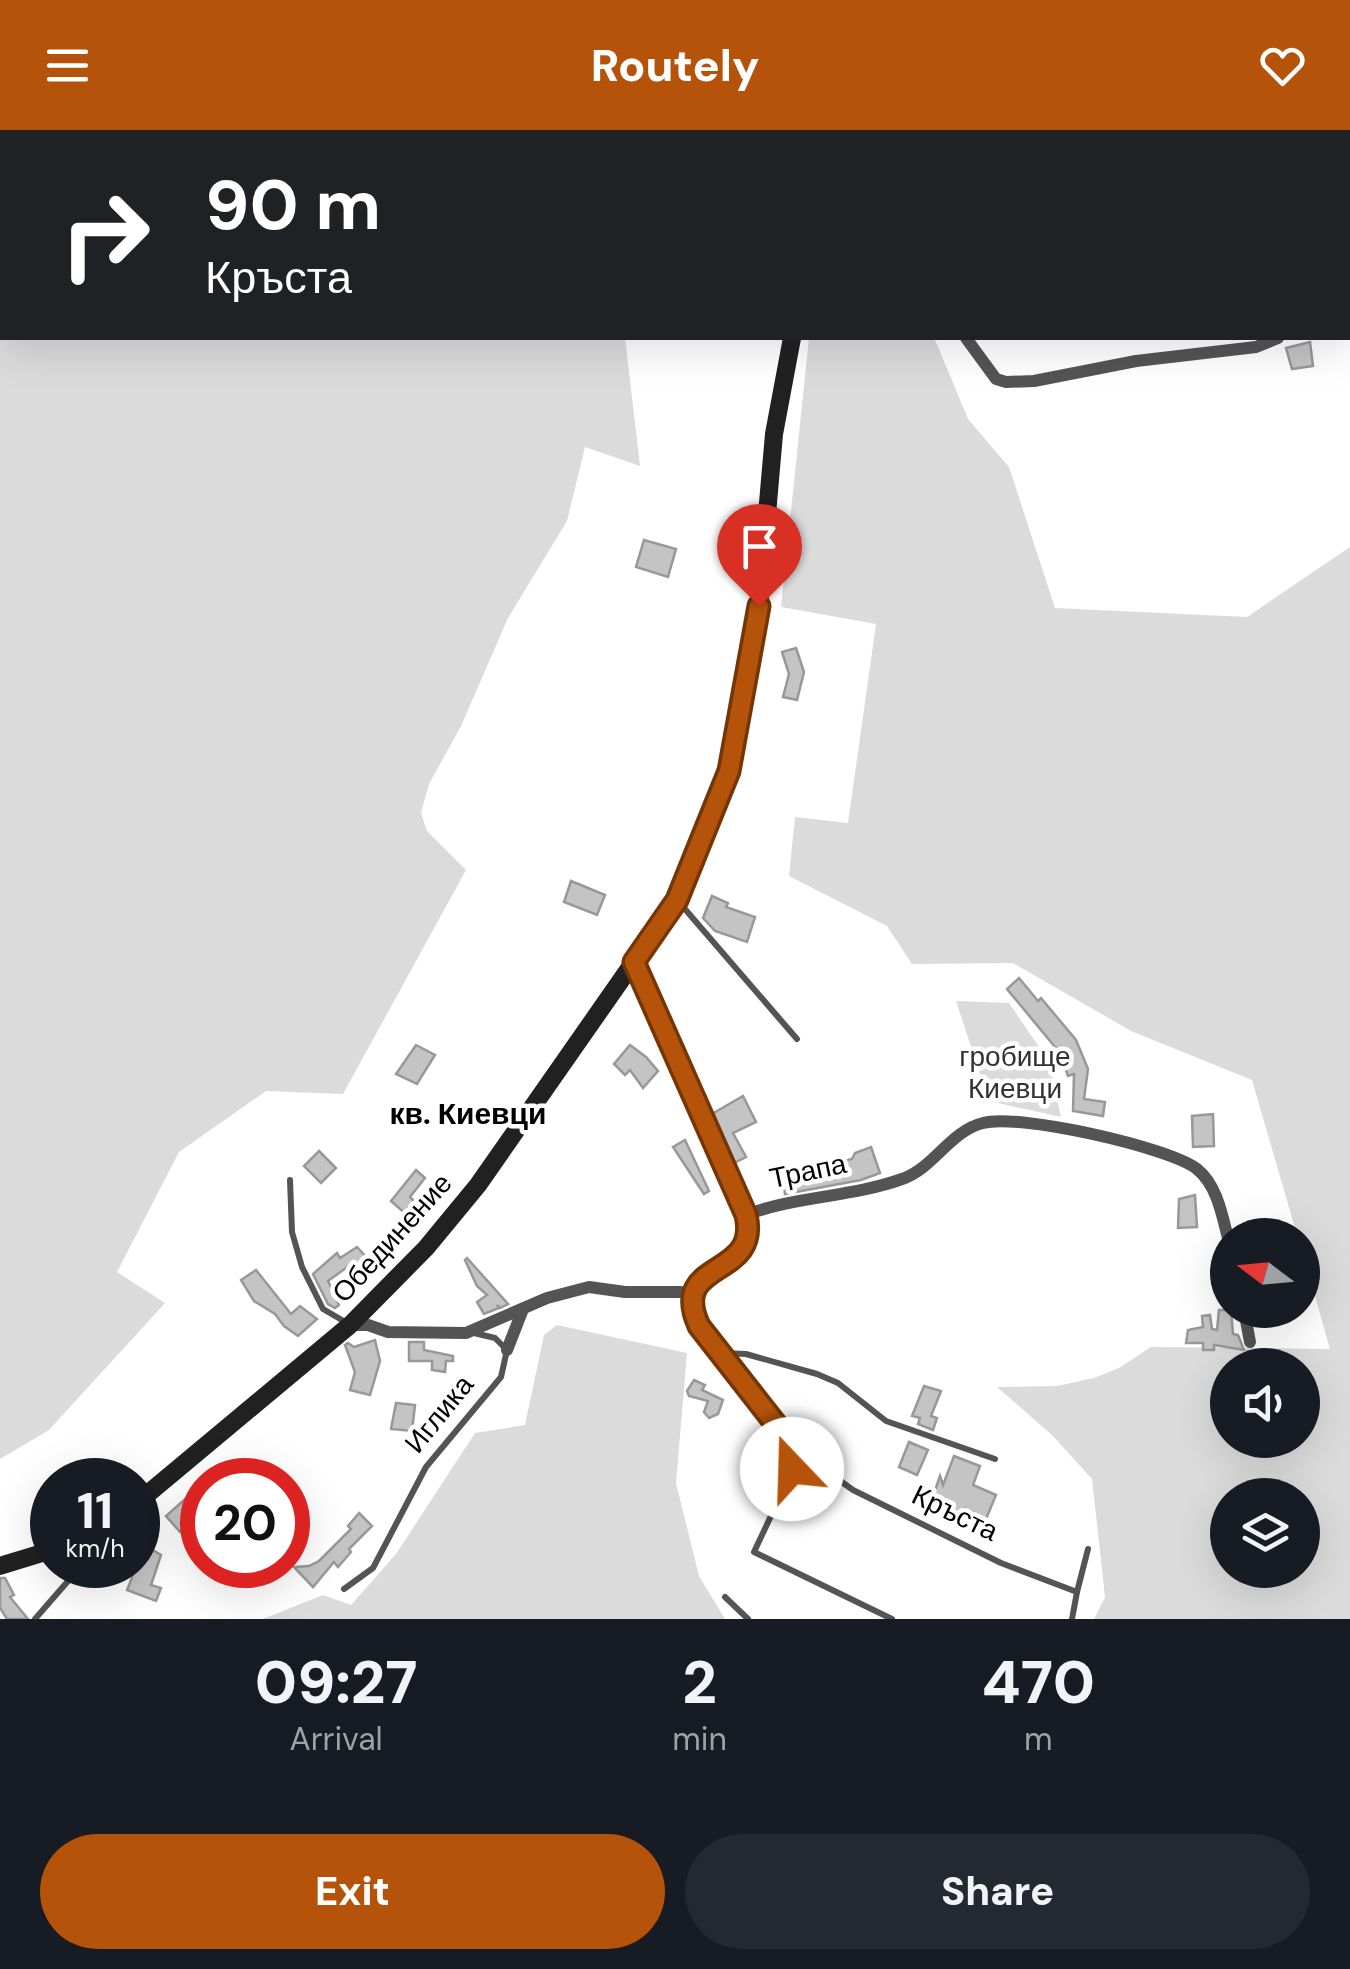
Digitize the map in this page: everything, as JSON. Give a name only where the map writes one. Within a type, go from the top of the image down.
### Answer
[{"type":"street","points":[[634,962],[677,900],[729,771],[759,606],[774,434],[792,340]]},
{"type":"street","points":[[968,340],[996,378],[1020,383],[1136,361],[1256,347],[1273,340]]},
{"type":"street","name":"Трапа","points":[[634,962],[746,1215],[771,1206],[900,1180],[924,1168],[971,1126],[1009,1120],[1124,1143],[1191,1166],[1211,1186],[1221,1218]]},
{"type":"street","name":"Обединение","points":[[160,1484],[350,1325],[426,1248],[478,1184],[634,962]]},
{"type":"street","points":[[466,1333],[571,1290],[589,1287],[694,1296],[710,1272],[744,1252],[750,1234],[746,1215]]},
{"type":"street","name":"Кръста","points":[[694,1296],[693,1313],[699,1326],[721,1353]]},
{"type":"street","points":[[506,1350],[522,1309]]},
{"type":"street","name":"Иглика","points":[[350,1325],[368,1325],[388,1332],[466,1333]]},
{"type":"street","points":[[1247,1328],[1250,1342]]},
{"type":"street","points":[[0,1566],[30,1557]]},
{"type":"lane","points":[[677,900],[797,1039]]},
{"type":"lane","points":[[290,1180],[292,1232],[302,1267],[323,1309],[350,1325]]},
{"type":"lane","name":"Иглика","points":[[344,1590],[374,1568],[426,1467],[501,1377],[506,1350],[495,1338],[466,1333]]},
{"type":"lane","points":[[721,1353],[746,1354],[828,1378],[886,1421],[994,1460]]},
{"type":"lane","name":"Кръста","points":[[721,1353],[796,1450],[874,1502],[1001,1562],[1077,1592]]},
{"type":"lane","points":[[796,1450],[787,1482],[754,1552],[892,1619]]},
{"type":"lane","points":[[1072,1619],[1088,1549]]},
{"type":"lane","points":[[35,1619],[62,1588]]},
{"type":"lane","points":[[725,1597],[748,1619]]},
{"type":"green space","points":[[0,340],[625,340],[640,466],[585,447],[567,521],[508,618],[461,726],[429,784],[421,813],[427,831],[466,870],[343,1094],[266,1091],[179,1152],[117,1272],[165,1303],[49,1430],[0,1459]]},
{"type":"green space","points":[[809,340],[936,342],[968,419],[1009,467],[1055,608],[1247,617],[1350,547],[1350,1619],[1094,1619],[1105,1597],[1092,1479],[1052,1435],[997,1387],[1057,1386],[1094,1378],[1119,1368],[1151,1347],[1240,1348],[1210,1348],[1210,1458],[1320,1458],[1320,1349],[1330,1349],[1320,1314],[1320,1218],[1292,1218],[1252,1080],[1131,1031],[1013,963],[912,964],[887,926],[789,876],[795,817],[848,823],[876,624],[781,607]]},
{"type":"green space","name":"гробище Киевци","points":[[956,1001],[1009,1003],[1049,1062],[1061,1117],[989,1101]]},
{"type":"green space","points":[[557,1325],[687,1353],[676,1483],[699,1576],[725,1619],[263,1619],[323,1595],[351,1605],[396,1554],[475,1433],[525,1425],[544,1335]]},
{"type":"building","points":[[1310,342],[1313,366],[1292,369],[1286,348]]},
{"type":"building","points":[[644,540],[676,549],[668,577],[636,567]]},
{"type":"building","points":[[796,648],[804,672],[797,700],[783,697],[789,674],[782,652]]},
{"type":"building","points":[[571,881],[605,895],[597,915],[564,902]]},
{"type":"building","points":[[712,896],[728,903],[726,907],[755,917],[747,942],[715,931],[703,918]]},
{"type":"building","points":[[1019,978],[1076,1040],[1088,1069],[1084,1099],[1105,1102],[1103,1116],[1073,1111],[1074,1074],[1068,1076],[1060,1053],[1007,989]]},
{"type":"building","points":[[416,1045],[435,1055],[417,1084],[396,1074]]},
{"type":"building","points":[[630,1045],[658,1071],[643,1088],[630,1070],[625,1075],[614,1064]]},
{"type":"building","points":[[743,1096],[756,1122],[733,1133],[746,1157],[734,1163],[712,1114]]},
{"type":"building","points":[[1213,1114],[1214,1146],[1193,1147],[1192,1116]]},
{"type":"building","points":[[685,1140],[709,1191],[704,1194],[673,1147]]},
{"type":"building","points":[[871,1147],[880,1173],[785,1194],[782,1175],[852,1159],[855,1153]]},
{"type":"building","points":[[319,1151],[336,1168],[321,1183],[304,1166]]},
{"type":"building","points":[[416,1170],[425,1178],[410,1197],[417,1204],[407,1215],[391,1201]]},
{"type":"building","points":[[1195,1195],[1197,1227],[1178,1228],[1179,1199]]},
{"type":"building","points":[[357,1247],[369,1260],[354,1270],[350,1265],[328,1281],[339,1305],[335,1308],[328,1304],[313,1274],[337,1253],[340,1258]]},
{"type":"building","points":[[467,1258],[508,1304],[500,1308],[497,1305],[499,1308],[484,1314],[477,1302],[487,1295],[477,1286]]},
{"type":"building","points":[[256,1270],[291,1314],[300,1306],[317,1319],[298,1336],[284,1326],[275,1314],[254,1301],[241,1280]]},
{"type":"building","points":[[1210,1315],[1210,1328],[1232,1328],[1243,1348],[1214,1345],[1203,1350],[1203,1343],[1186,1343],[1188,1330],[1203,1327],[1202,1316]]},
{"type":"building","points":[[375,1340],[380,1361],[370,1395],[350,1390],[355,1372],[345,1345],[354,1347]]},
{"type":"building","points":[[409,1342],[424,1342],[424,1350],[453,1356],[453,1361],[446,1361],[445,1372],[432,1370],[432,1361],[409,1361]]},
{"type":"building","points":[[694,1380],[705,1385],[702,1390],[723,1400],[718,1414],[709,1418],[704,1412],[708,1401],[689,1396],[687,1391]]},
{"type":"building","points":[[924,1386],[941,1391],[931,1416],[937,1418],[933,1430],[918,1424],[920,1418],[912,1416]]},
{"type":"building","points":[[396,1403],[415,1405],[412,1431],[391,1429]]},
{"type":"building","points":[[909,1442],[928,1450],[917,1475],[899,1467]]},
{"type":"building","points":[[954,1456],[980,1466],[973,1485],[996,1495],[986,1519],[965,1508],[962,1514],[931,1502],[940,1476],[943,1485]]},
{"type":"building","points":[[180,1504],[180,1532],[166,1516]]},
{"type":"building","points":[[359,1513],[372,1526],[349,1549],[351,1552],[338,1567],[334,1562],[313,1587],[310,1566],[351,1529],[348,1526]]},
{"type":"building","points":[[0,1578],[5,1578],[14,1595],[10,1597],[28,1619],[7,1619],[0,1608]]},
{"type":"building","points":[[128,1588],[161,1588],[156,1601]]},
{"type":"district","name":"кв. Киевци","points":[[468,1113]]},
{"type":"route","points":[[759,606],[729,771],[677,900],[634,962],[746,1215],[750,1234],[744,1252],[700,1282],[693,1313],[699,1326],[796,1450],[792,1469]]}]
